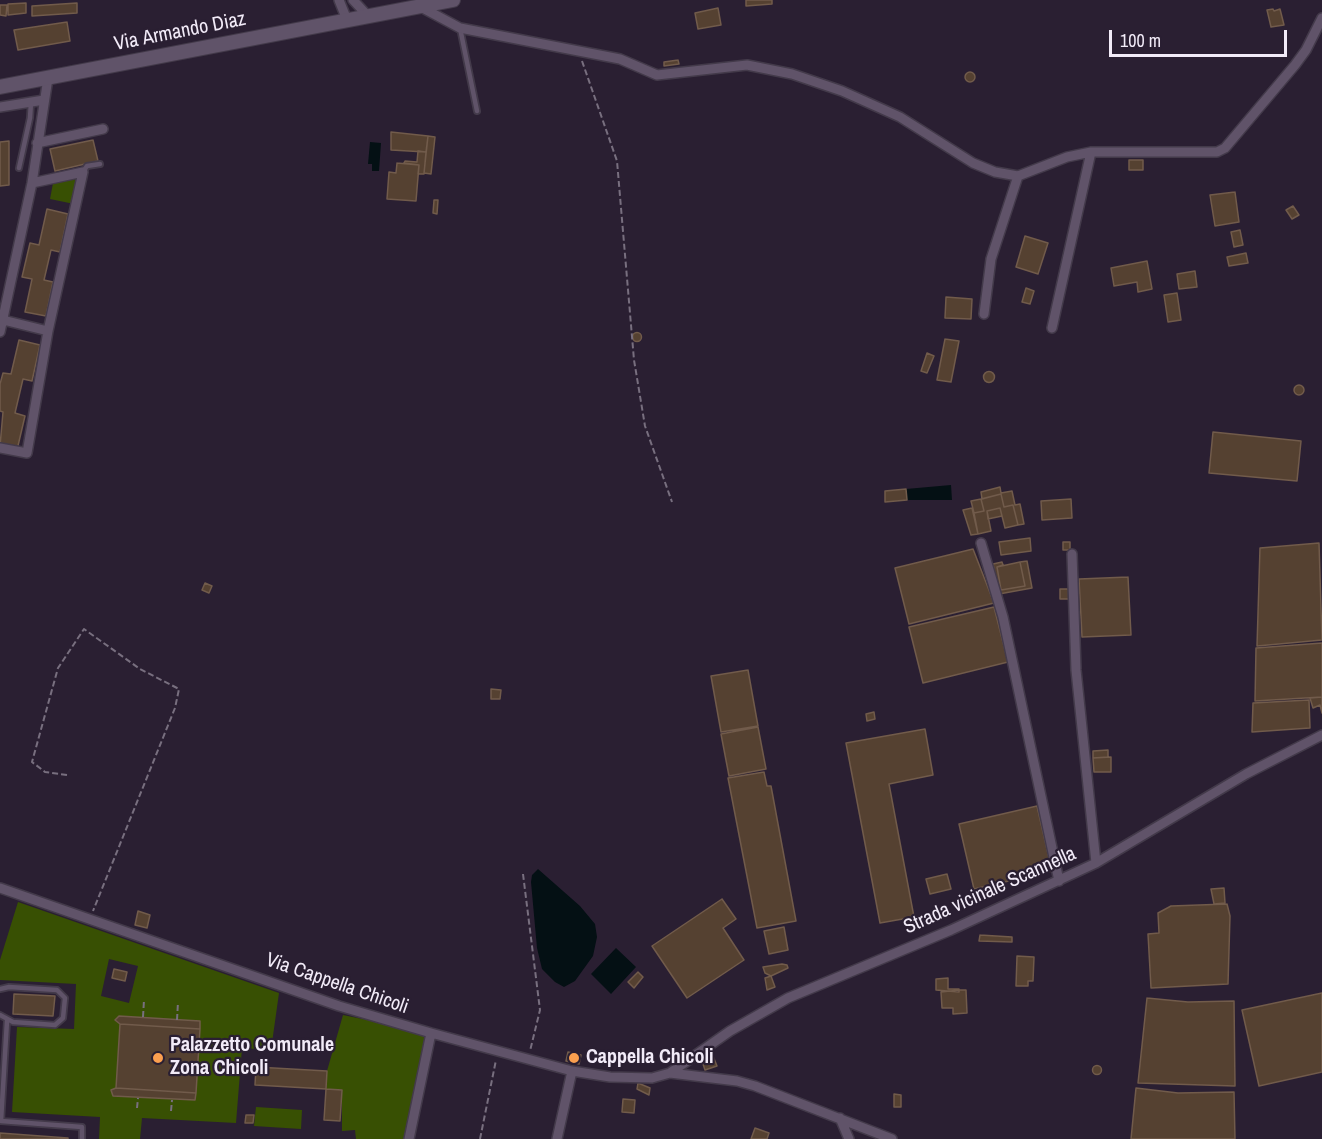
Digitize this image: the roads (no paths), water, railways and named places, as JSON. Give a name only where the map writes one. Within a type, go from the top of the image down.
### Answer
[{"type":"main road","name":"Via Armando Diaz","points":[[0,87],[453,0]]},
{"type":"street","points":[[339,0],[347,20]]},
{"type":"street","points":[[353,0],[368,16]]},
{"type":"street","points":[[419,6],[460,27],[620,58],[657,75],[747,65],[792,74],[842,91],[900,117],[973,163],[995,172],[1018,176],[1067,157],[1091,152],[1217,152],[1225,148],[1300,58],[1322,18]]},
{"type":"street","points":[[0,332],[32,183],[48,78]]},
{"type":"street","points":[[0,107],[44,100]]},
{"type":"street","points":[[37,143],[103,129]]},
{"type":"street","points":[[1052,328],[1091,152]]},
{"type":"street","points":[[0,448],[27,453],[48,331],[82,172],[32,183]]},
{"type":"street","points":[[984,314],[991,259],[1018,176]]},
{"type":"street","points":[[3,320],[48,331]]},
{"type":"street","points":[[981,543],[1002,617],[1059,880]]},
{"type":"street","points":[[1072,554],[1076,670],[1096,863]]},
{"type":"street","name":"Strada vicinale Scannella","points":[[670,1073],[730,1031],[788,998],[951,930],[1096,863],[1246,774],[1322,735]]},
{"type":"street","name":"Via Cappella Chicoli","points":[[0,888],[339,1006],[431,1034],[572,1071],[610,1077],[652,1078],[670,1073]]},
{"type":"street","points":[[408,1139],[431,1034]]},
{"type":"street","points":[[557,1139],[572,1071]]},
{"type":"street","points":[[670,1073],[737,1081],[892,1139]]},
{"type":"street","points":[[840,1118],[849,1139]]},
{"type":"lane","points":[[460,27],[477,111]]},
{"type":"lane","points":[[19,168],[30,118],[31,102]]},
{"type":"lane","points":[[82,172],[87,166],[100,165]]},
{"type":"lane","points":[[0,989],[9,987],[57,990],[65,998],[63,1018],[55,1025],[7,1021],[0,1016]]},
{"type":"lane","points":[[7,1021],[1,1121],[82,1127],[81,1139]]},
{"type":"place","name":"Palazzetto Comunale Zona Chicoli","points":[[158,1058]]},
{"type":"place","name":"Cappella Chicoli","points":[[574,1058]]}]
